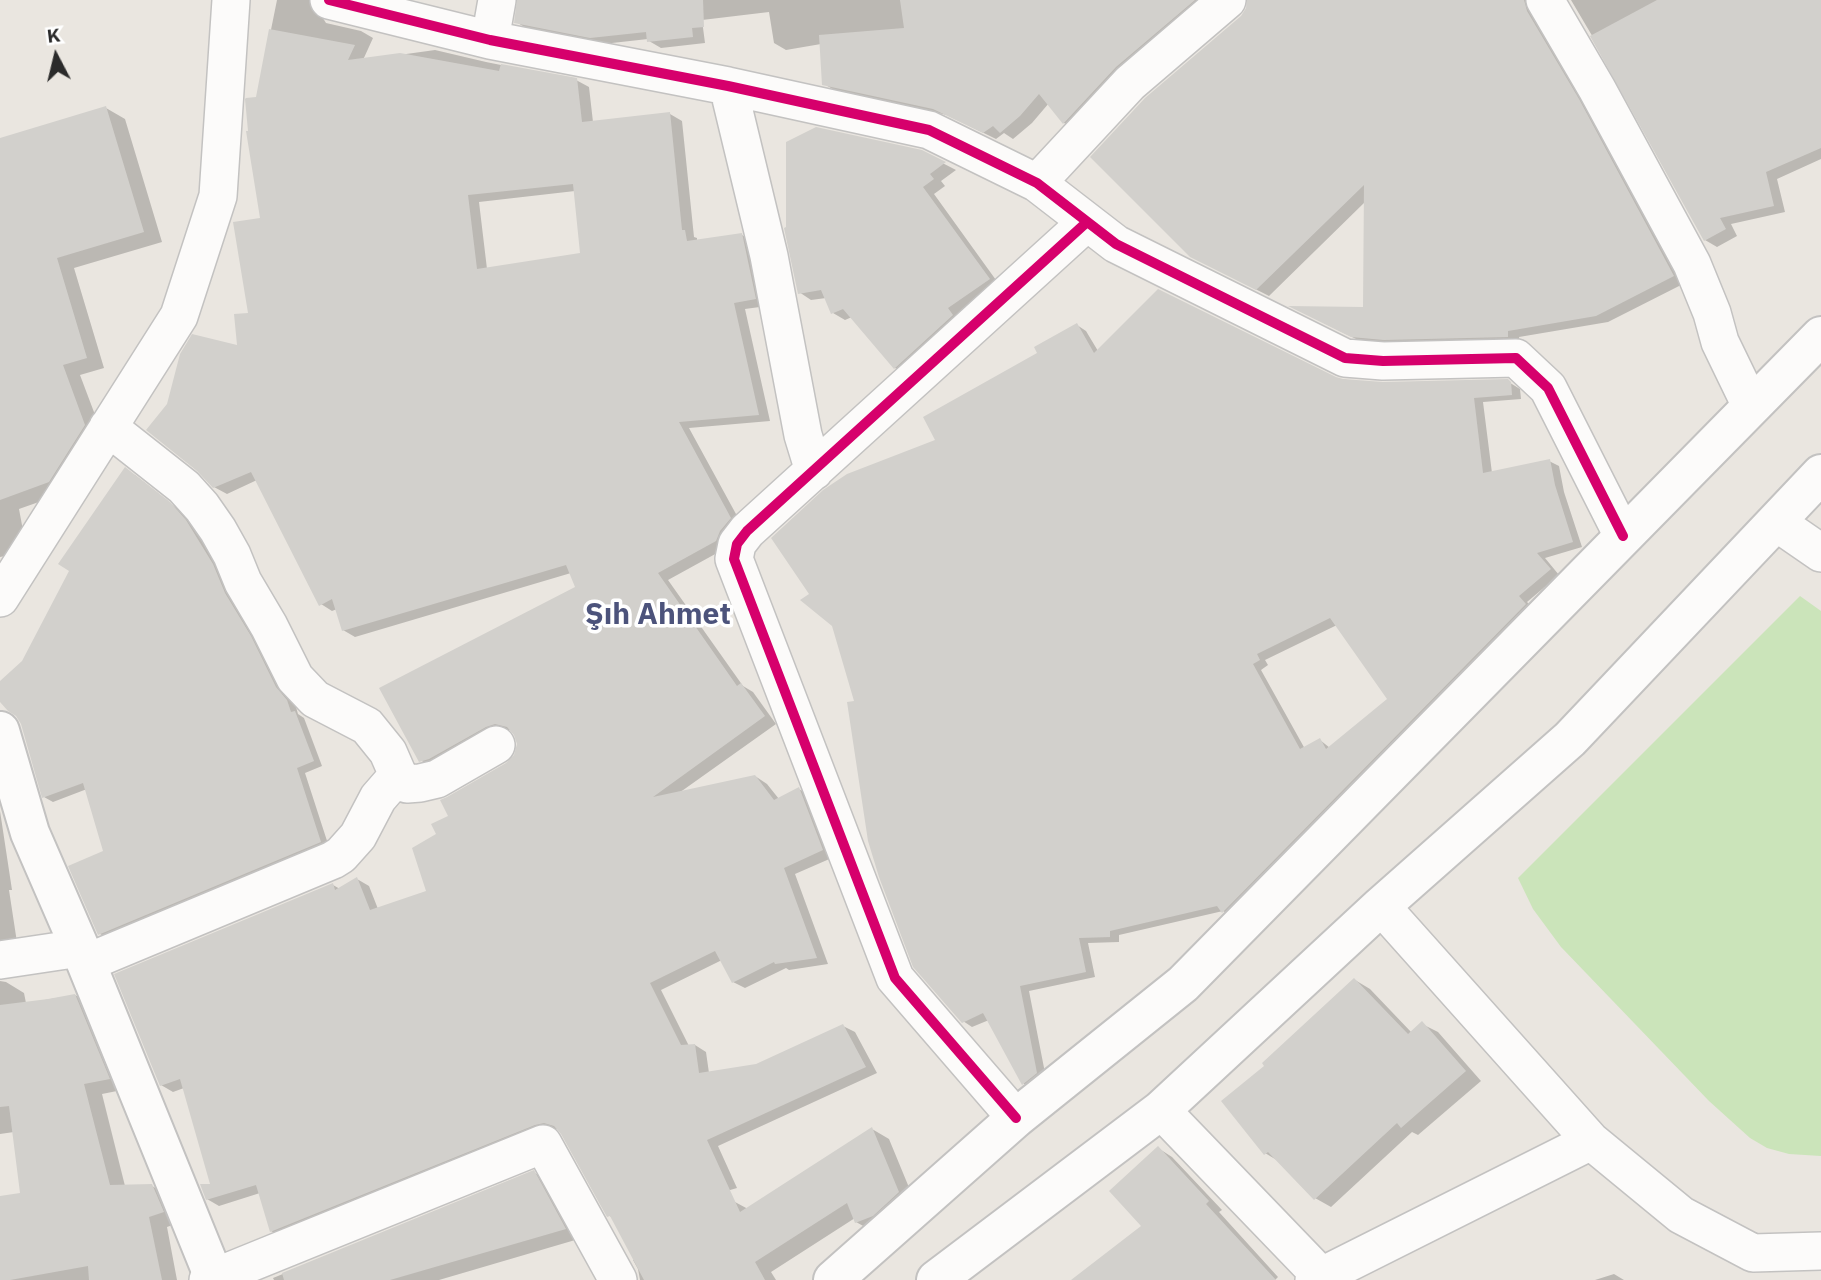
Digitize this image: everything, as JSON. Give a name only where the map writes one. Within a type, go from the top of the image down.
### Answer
[{"type":"main road","points":[[833,1280],[1016,1118],[1183,984],[1821,336]]},
{"type":"main road","points":[[936,1280],[1161,1110],[1381,906],[1570,739],[1821,474]]},
{"type":"main road","points":[[0,731],[30,834],[83,955],[212,1279]]},
{"type":"street","points":[[0,597],[179,316],[218,196],[231,0]]},
{"type":"street","points":[[328,0],[490,40],[727,86],[929,130],[1037,183],[1116,244],[1345,358],[1383,361],[1516,358],[1548,388],[1623,536]]},
{"type":"street","points":[[490,40],[497,0]]},
{"type":"street","points":[[1037,183],[1130,83],[1227,0]]},
{"type":"street","points":[[1545,0],[1692,264],[1712,313],[1720,342],[1751,406]]},
{"type":"street","points":[[727,86],[769,256],[803,435],[814,471]]},
{"type":"street","points":[[1016,1118],[895,978],[734,559],[737,544],[747,531],[1087,222]]},
{"type":"street","points":[[108,427],[184,486],[202,507],[228,547],[243,582],[269,625],[295,678],[315,699],[367,726],[388,752],[398,775],[407,784],[437,779],[496,745]]},
{"type":"street","points":[[1776,522],[1821,553]]},
{"type":"street","points":[[0,960],[83,955],[332,860],[341,855],[358,836],[378,798],[398,775]]},
{"type":"street","points":[[1381,906],[1591,1140],[1681,1215],[1753,1253],[1821,1251]]},
{"type":"street","points":[[1161,1110],[1317,1278],[1591,1140]]},
{"type":"street","points":[[212,1279],[543,1144],[618,1280]]},
{"type":"green space","points":[[1800,596],[1821,611],[1821,1156],[1789,1154],[1767,1148],[1750,1138],[1709,1101],[1561,947],[1533,909],[1518,878]]},
{"type":"building","points":[[517,0],[703,0],[704,27],[692,28],[693,37],[647,42],[646,32],[590,38],[514,23]]},
{"type":"building","points":[[900,0],[1195,0],[1116,67],[1063,124],[1039,94],[1020,116],[1000,133],[993,126],[983,133],[933,109],[822,85],[819,35],[904,28]]},
{"type":"building","points":[[1247,0],[1524,0],[1527,11],[1579,99],[1674,276],[1596,316],[1508,331],[1508,337],[1384,340],[1351,337],[1288,306],[1363,307],[1364,185],[1256,290],[1190,257],[1090,157],[1145,98],[1241,16]]},
{"type":"building","points":[[1657,0],[1821,0],[1821,148],[1766,172],[1774,206],[1720,218],[1726,229],[1704,241],[1590,36]]},
{"type":"building","points":[[269,29],[355,45],[348,60],[400,53],[499,71],[501,64],[577,78],[582,122],[670,112],[682,230],[685,230],[687,241],[742,233],[756,299],[734,303],[759,415],[679,422],[731,518],[720,531],[716,541],[658,573],[737,686],[741,683],[765,716],[653,797],[755,775],[774,800],[799,787],[823,850],[784,868],[817,958],[774,962],[732,983],[715,951],[650,983],[681,1045],[695,1044],[699,1073],[756,1064],[843,1024],[866,1067],[707,1140],[740,1212],[872,1127],[899,1192],[873,1216],[855,1223],[847,1203],[755,1262],[765,1280],[644,1280],[561,1134],[554,1126],[544,1123],[270,1232],[256,1185],[206,1200],[200,1184],[210,1184],[180,1079],[160,1086],[114,974],[333,883],[335,890],[357,877],[370,910],[426,891],[412,848],[436,834],[431,824],[448,816],[440,800],[506,763],[514,755],[517,744],[507,727],[495,724],[419,762],[379,688],[575,587],[566,565],[342,631],[332,599],[319,606],[251,472],[213,488],[197,471],[146,430],[167,404],[180,354],[192,334],[237,345],[234,314],[248,313],[233,222],[260,218],[246,131],[245,99],[256,97]],"holes":[[[573,184],[580,253],[477,269],[468,195]]]},
{"type":"building","points":[[106,106],[144,232],[57,258],[87,358],[63,365],[85,425],[49,482],[0,500],[0,138]]},
{"type":"building","points":[[816,127],[922,150],[946,162],[930,174],[934,179],[923,187],[990,279],[948,308],[953,315],[894,369],[843,309],[831,314],[821,290],[798,294],[784,228],[786,142]]},
{"type":"building","points":[[1158,289],[1343,379],[1383,382],[1508,379],[1511,382],[1512,395],[1474,398],[1483,473],[1550,459],[1555,485],[1573,542],[1537,553],[1551,569],[1519,596],[1526,604],[1222,913],[1217,906],[1110,931],[1110,937],[1079,938],[1086,972],[1020,986],[1037,1073],[1022,1085],[983,1013],[962,1023],[913,967],[868,841],[847,702],[854,701],[832,626],[800,600],[809,594],[771,538],[823,490],[847,474],[935,440],[923,417],[1037,353],[1034,347],[1077,323],[1094,353]],"holes":[[[1330,618],[1387,699],[1326,749],[1320,738],[1300,749],[1253,664],[1260,660],[1257,654]]]},
{"type":"building","points":[[125,467],[170,502],[186,520],[213,564],[225,593],[251,636],[276,687],[287,700],[291,712],[295,711],[314,761],[297,768],[321,842],[98,935],[68,866],[103,851],[83,783],[42,798],[21,724],[0,702],[0,681],[22,661],[69,571],[58,564]]},
{"type":"building","points":[[1354,978],[1408,1034],[1422,1021],[1466,1071],[1401,1128],[1397,1123],[1314,1200],[1268,1152],[1264,1155],[1221,1101],[1264,1066],[1262,1063]]},
{"type":"building","points":[[75,994],[110,1079],[84,1084],[110,1185],[152,1184],[164,1212],[149,1217],[162,1280],[89,1280],[88,1266],[0,1280],[0,1196],[20,1193],[9,1106],[0,1107],[0,1005]]},
{"type":"building","points":[[1158,1146],[1209,1201],[1206,1204],[1276,1280],[1071,1280],[1141,1226],[1109,1191]]},
{"type":"building","points":[[534,1170],[566,1229],[390,1280],[284,1280],[282,1273]]},
{"type":"cycle path","points":[[329,0],[490,40],[728,86],[929,130],[1037,183],[1116,244],[1345,358],[1383,361],[1516,358],[1548,388],[1623,536]]},
{"type":"cycle path","points":[[1016,1118],[895,978],[734,559],[737,544],[747,531],[1087,222]]},
{"type":"district","name":"Şıh Ahmet","points":[[658,615]]}]
